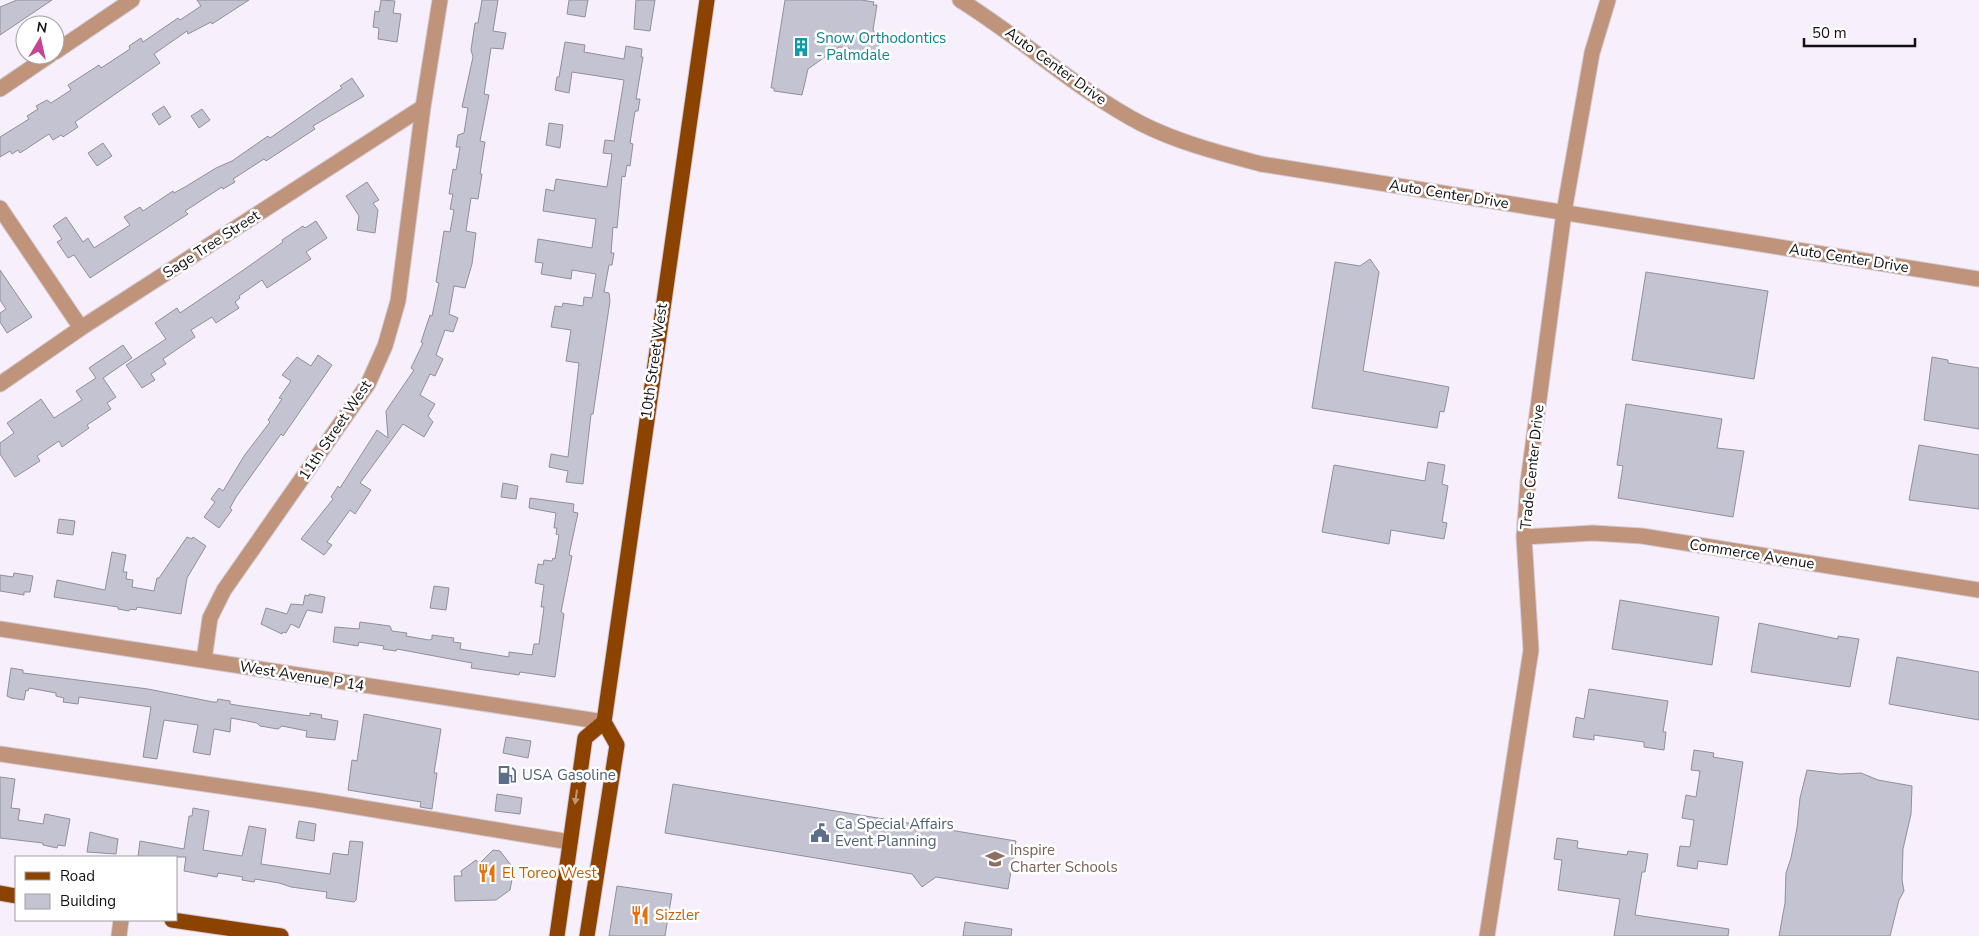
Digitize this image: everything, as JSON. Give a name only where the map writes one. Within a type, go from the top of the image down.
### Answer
[{"type":"main road","name":"10th Street West","points":[[604,722],[707,0]]},
{"type":"main road","points":[[557,936],[585,738],[604,722],[617,745],[587,936]]},
{"type":"main road","points":[[0,893],[15,896]]},
{"type":"main road","points":[[178,921],[281,936]]},
{"type":"street","points":[[65,45],[132,0]]},
{"type":"street","name":"11th Street West","points":[[204,660],[210,618],[224,590],[368,384],[385,346],[398,301],[423,107],[440,0]]},
{"type":"street","name":"Auto Center Drive","points":[[960,0],[996,22],[1088,92],[1143,124],[1201,149],[1261,164],[1979,279]]},
{"type":"street","name":"Trade Center Drive","points":[[1487,936],[1531,650],[1524,536],[1528,482],[1564,212],[1592,53],[1608,0]]},
{"type":"street","points":[[0,89],[35,65]]},
{"type":"street","name":"Sage Tree Street","points":[[0,384],[81,328],[423,107]]},
{"type":"street","points":[[0,208],[81,328]]},
{"type":"street","name":"Commerce Avenue","points":[[1524,536],[1593,533],[1642,536],[1979,590]]},
{"type":"street","name":"West Avenue P 14","points":[[0,629],[604,722]]},
{"type":"street","points":[[0,754],[315,800],[570,842]]},
{"type":"street","points":[[119,936],[122,921]]},
{"type":"building","points":[[17,0],[52,0],[30,15],[15,15],[15,25],[0,35],[0,7]]},
{"type":"building","points":[[197,0],[249,0],[212,24],[211,22],[188,34],[187,31],[154,54],[160,63],[75,122],[78,127],[63,137],[61,135],[53,140],[49,134],[20,153],[18,150],[12,154],[10,151],[0,157],[0,137],[29,119],[27,116],[38,109],[36,106],[47,100],[51,103],[71,90],[68,85],[99,65],[101,68],[130,49],[129,46],[141,38],[143,42],[178,18],[180,20],[201,6]]},
{"type":"building","points":[[381,0],[395,1],[393,13],[401,14],[397,42],[378,39],[379,28],[373,27],[375,11],[379,12]]},
{"type":"building","points":[[482,0],[498,0],[493,31],[506,33],[503,49],[491,48],[484,94],[489,95],[480,141],[485,142],[480,174],[482,174],[478,199],[471,198],[466,231],[476,233],[472,264],[465,288],[454,286],[449,314],[458,318],[453,332],[445,330],[436,355],[443,359],[435,376],[430,374],[420,395],[435,404],[428,416],[433,422],[424,437],[403,424],[360,483],[371,490],[355,514],[350,510],[327,542],[332,545],[324,555],[301,539],[333,499],[331,497],[338,486],[340,488],[377,430],[388,438],[386,411],[414,370],[411,368],[423,343],[421,342],[430,315],[432,316],[439,283],[436,282],[444,231],[450,232],[454,210],[450,209],[453,194],[449,194],[453,169],[456,170],[460,147],[456,147],[458,135],[464,133],[468,108],[462,107],[473,57],[471,50],[475,23],[478,23]]},
{"type":"building","points":[[569,0],[588,0],[585,17],[567,14]]},
{"type":"building","points":[[636,0],[655,0],[650,31],[634,29]]},
{"type":"building","name":"Snow Orthodontics - Palmdale","points":[[785,0],[861,0],[874,2],[873,5],[877,5],[873,30],[879,40],[878,51],[868,58],[855,56],[849,48],[839,47],[808,69],[802,95],[774,91],[774,88],[771,88]]},
{"type":"building","points":[[565,42],[585,45],[584,52],[624,59],[626,46],[642,49],[641,57],[643,57],[636,99],[640,99],[638,111],[635,111],[630,143],[633,144],[630,166],[627,165],[625,177],[622,176],[617,228],[613,227],[611,253],[614,253],[612,265],[609,265],[604,292],[609,293],[610,301],[593,414],[591,414],[583,484],[566,482],[568,471],[549,467],[551,454],[568,457],[579,363],[566,361],[571,330],[551,327],[555,306],[562,307],[563,303],[583,306],[584,297],[592,298],[596,274],[572,270],[571,279],[541,274],[543,263],[535,262],[538,239],[592,248],[596,219],[543,211],[546,189],[554,191],[556,179],[607,187],[612,154],[603,153],[605,140],[614,141],[624,80],[572,72],[569,93],[555,90]]},
{"type":"building","points":[[352,78],[364,96],[313,126],[315,129],[266,161],[264,159],[233,179],[235,182],[223,189],[222,187],[185,211],[188,214],[90,278],[74,255],[68,258],[57,242],[62,239],[53,226],[66,217],[83,242],[88,238],[94,248],[130,225],[124,217],[140,207],[143,211],[173,191],[174,193],[216,168],[232,161],[268,136],[270,138],[342,88],[340,86]]},
{"type":"building","points":[[164,106],[171,117],[159,125],[152,114]]},
{"type":"building","points":[[202,109],[210,120],[199,128],[191,116]]},
{"type":"building","points":[[549,123],[563,125],[560,148],[546,145]]},
{"type":"building","points":[[103,143],[112,156],[97,166],[88,153]]},
{"type":"building","points":[[367,182],[379,200],[373,203],[378,210],[375,233],[357,230],[359,216],[346,196]]},
{"type":"building","points":[[316,221],[327,238],[306,252],[311,259],[267,288],[262,280],[239,296],[240,298],[235,302],[239,308],[216,323],[212,317],[191,330],[195,337],[163,359],[166,364],[151,374],[155,380],[142,388],[126,365],[166,339],[155,323],[177,308],[180,313],[283,242],[282,240],[303,226],[305,228]]},
{"type":"building","points":[[1370,259],[1379,272],[1363,371],[1449,387],[1444,412],[1440,411],[1437,428],[1312,408],[1335,262],[1360,266]]},
{"type":"building","points":[[0,270],[32,317],[7,333],[0,322],[0,313],[6,309],[0,300]]},
{"type":"building","points":[[1646,272],[1768,291],[1754,379],[1632,360]]},
{"type":"building","points":[[123,345],[132,358],[103,378],[116,397],[107,403],[111,409],[87,425],[89,428],[62,447],[59,441],[37,456],[40,461],[15,477],[0,454],[0,443],[14,433],[7,423],[41,399],[54,418],[82,400],[76,391],[96,378],[89,368]]},
{"type":"building","points":[[318,355],[332,365],[283,436],[281,434],[236,497],[230,508],[232,510],[219,528],[204,517],[215,502],[211,499],[219,488],[223,491],[244,456],[270,422],[268,420],[282,399],[279,398],[291,381],[282,375],[297,357],[311,366]]},
{"type":"building","points":[[1932,357],[1948,360],[1948,363],[1979,368],[1979,429],[1924,420]]},
{"type":"building","points":[[1626,404],[1722,419],[1717,448],[1744,451],[1733,517],[1618,498],[1623,466],[1617,465]]},
{"type":"building","points":[[1919,445],[1979,455],[1979,509],[1909,500]]},
{"type":"building","points":[[1428,462],[1445,465],[1442,484],[1448,486],[1442,522],[1447,523],[1444,539],[1391,530],[1389,544],[1322,532],[1334,465],[1425,481]]},
{"type":"building","points":[[503,483],[518,486],[516,499],[501,497]]},
{"type":"building","points":[[530,498],[574,504],[573,512],[578,513],[569,555],[572,556],[561,612],[564,614],[555,677],[520,672],[519,675],[471,668],[472,663],[397,649],[396,651],[383,649],[384,646],[359,642],[358,646],[333,642],[335,627],[359,629],[360,622],[390,626],[392,631],[407,633],[406,636],[429,640],[432,639],[432,635],[454,638],[453,642],[461,643],[460,649],[509,657],[509,652],[532,655],[534,644],[539,644],[544,607],[541,607],[544,585],[535,583],[538,564],[543,565],[544,560],[552,561],[553,558],[555,559],[559,535],[556,534],[557,528],[554,528],[556,513],[529,508]]},
{"type":"building","points":[[59,519],[75,521],[73,535],[57,533]]},
{"type":"building","points":[[187,537],[192,539],[193,537],[206,546],[187,578],[181,614],[137,607],[136,610],[130,609],[129,611],[118,609],[118,607],[54,597],[57,580],[105,590],[112,552],[126,555],[123,572],[127,572],[126,579],[133,580],[132,587],[154,591],[157,578],[159,578]]},
{"type":"building","points":[[14,573],[33,576],[30,592],[24,592],[24,595],[0,591],[0,575],[13,577]]},
{"type":"building","points":[[434,586],[449,588],[446,610],[430,608]]},
{"type":"building","points":[[309,594],[325,597],[322,613],[307,610],[299,628],[291,624],[286,633],[283,632],[282,634],[261,624],[266,608],[287,614],[291,604],[303,605],[305,595],[309,596]]},
{"type":"building","points":[[1620,600],[1719,617],[1712,665],[1612,649]]},
{"type":"building","points":[[1759,623],[1838,639],[1838,636],[1859,639],[1850,687],[1751,672]]},
{"type":"building","points":[[1897,657],[1979,672],[1979,720],[1889,704]]},
{"type":"building","points":[[11,668],[23,670],[23,673],[148,689],[213,702],[217,702],[218,699],[242,706],[310,716],[310,713],[322,715],[321,718],[338,721],[335,740],[306,737],[307,731],[282,726],[278,729],[260,726],[257,723],[231,718],[230,732],[214,729],[210,755],[193,752],[198,725],[164,720],[157,759],[143,757],[151,707],[79,697],[78,704],[63,702],[64,698],[56,696],[56,693],[29,688],[28,691],[26,690],[24,700],[11,698],[7,696]]},
{"type":"building","points":[[1589,689],[1668,701],[1663,732],[1666,732],[1664,750],[1644,747],[1644,742],[1594,735],[1594,740],[1573,737],[1576,717],[1584,719]]},
{"type":"building","points":[[364,714],[441,729],[434,773],[437,773],[432,809],[420,807],[421,802],[348,790],[352,760],[357,761]]},
{"type":"building","points":[[506,737],[531,741],[528,758],[503,753]]},
{"type":"building","points":[[1694,750],[1714,753],[1713,757],[1743,762],[1727,865],[1698,861],[1697,869],[1677,866],[1680,846],[1690,847],[1694,820],[1682,818],[1686,795],[1696,797],[1700,771],[1691,770]]},
{"type":"building","points":[[1807,770],[1840,774],[1861,773],[1878,780],[1912,786],[1911,814],[1903,849],[1902,880],[1904,891],[1899,900],[1890,936],[1779,936],[1785,903],[1786,873],[1791,858],[1800,798]]},
{"type":"building","points":[[0,777],[15,779],[11,808],[20,809],[18,820],[43,824],[45,814],[70,819],[65,846],[58,845],[57,848],[43,845],[43,843],[0,838]]},
{"type":"building","points":[[673,784],[1016,841],[1008,889],[936,877],[922,887],[912,874],[665,833]]},
{"type":"building","points":[[497,794],[522,798],[520,814],[495,811]]},
{"type":"building","points":[[193,808],[209,811],[203,850],[242,856],[249,826],[266,829],[261,864],[330,874],[333,853],[348,855],[350,841],[363,842],[356,900],[354,902],[326,898],[327,892],[291,887],[279,883],[255,879],[254,882],[242,880],[243,877],[218,873],[217,877],[184,871],[186,857],[138,856],[140,841],[184,849],[189,816],[192,816]]},
{"type":"building","points":[[299,821],[316,824],[314,841],[296,838]]},
{"type":"building","points":[[90,832],[118,839],[116,854],[87,852]]},
{"type":"building","points":[[1557,838],[1578,841],[1577,848],[1627,855],[1628,851],[1648,854],[1645,872],[1642,872],[1635,915],[1729,929],[1728,936],[1614,936],[1620,899],[1558,890],[1562,860],[1554,859]]},
{"type":"building","name":"El Toreo West","points":[[493,850],[500,851],[514,869],[510,890],[496,900],[455,901],[454,876],[462,876],[461,871],[476,860],[479,864]]},
{"type":"building","name":"Sizzler","points":[[617,886],[672,894],[665,936],[609,936]]},
{"type":"building","points":[[965,922],[1012,929],[1011,936],[963,936]]},
{"type":"place","name":"Snow Orthodontics - Palmdale","points":[[801,47]]},
{"type":"place","name":"USA Gasoline","points":[[507,775]]},
{"type":"place","name":"Ca Special Affairs Event Planning","points":[[820,833]]},
{"type":"place","name":"Inspire Charter Schools","points":[[995,859]]},
{"type":"place","name":"El Toreo West","points":[[487,873]]},
{"type":"place","name":"Sizzler","points":[[640,915]]}]
